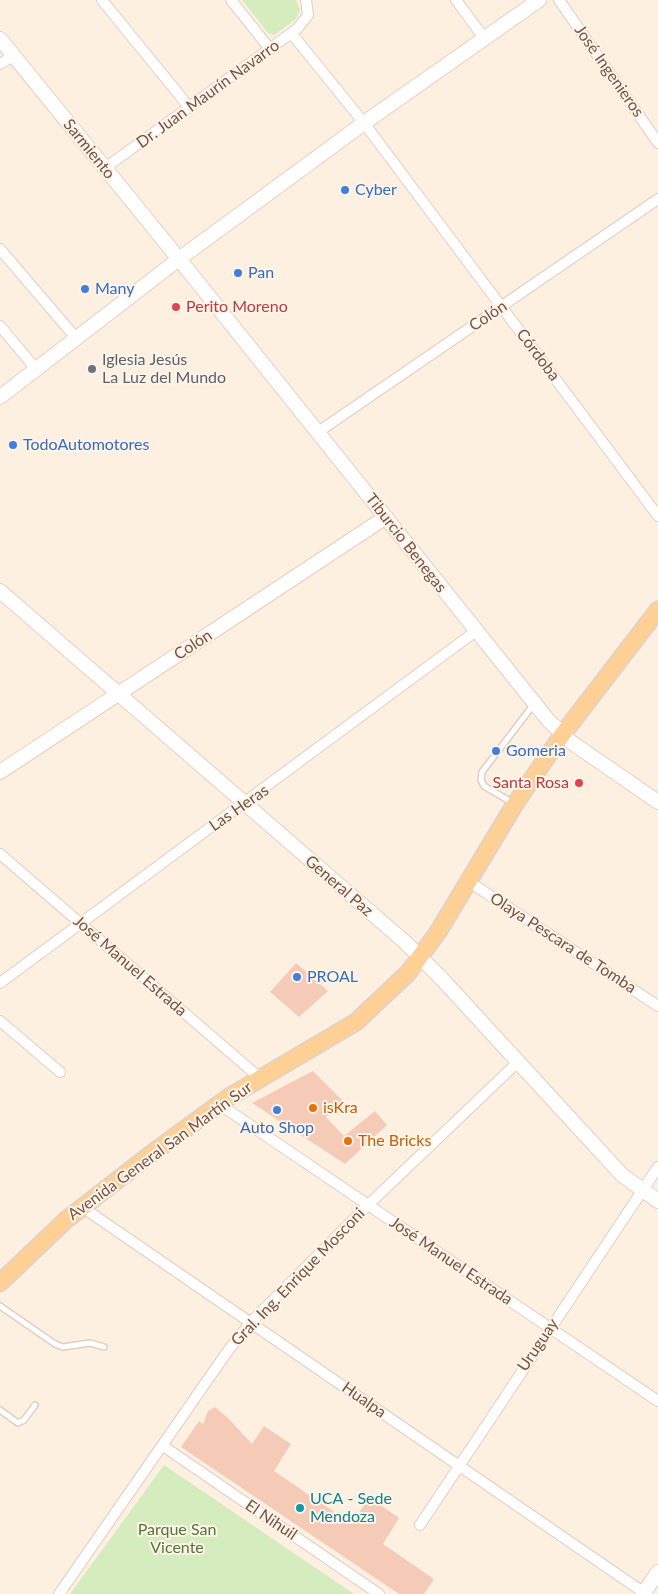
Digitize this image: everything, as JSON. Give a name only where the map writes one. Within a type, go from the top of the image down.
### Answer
[{"type":"main road","points":[[0,397],[179,259],[364,123],[539,0]]},
{"type":"main road","name":"Sarmiento","points":[[0,39],[179,259]]},
{"type":"main road","name":"Tiburcio Benegas","points":[[179,259],[534,704],[562,735],[658,802]]},
{"type":"main road","name":"Colón","points":[[0,772],[386,517]]},
{"type":"main road","name":"General Paz","points":[[0,591],[421,958],[622,1175],[658,1201]]},
{"type":"main road","name":"Avenida General San Martín Sur","points":[[0,1283],[82,1207],[219,1104],[356,1022],[386,996],[421,958],[515,804],[562,735],[658,610]]},
{"type":"main road","points":[[644,1594],[658,1572]]},
{"type":"street","points":[[102,0],[189,107]]},
{"type":"street","points":[[231,0],[270,48]]},
{"type":"street","name":"Dr. Juan Maurín Navarro","points":[[105,168],[292,34],[302,25],[308,15],[306,0]]},
{"type":"street","points":[[456,0],[484,38]]},
{"type":"street","name":"José Ingenieros","points":[[559,0],[658,143]]},
{"type":"street","name":"Córdoba","points":[[292,34],[364,123],[658,516]]},
{"type":"street","points":[[0,64],[13,56]]},
{"type":"street","name":"Colón","points":[[318,432],[658,199]]},
{"type":"street","points":[[0,249],[76,338]]},
{"type":"street","points":[[0,326],[36,369]]},
{"type":"street","name":"Las Heras","points":[[0,983],[244,803],[263,791],[476,631]]},
{"type":"street","name":"José Manuel Estrada","points":[[0,854],[260,1078]]},
{"type":"street","name":"Olaya Pescara de Tomba","points":[[468,881],[658,1006]]},
{"type":"street","points":[[0,1021],[60,1072]]},
{"type":"street","name":"Gral. Ing. Enrique Mosconi","points":[[59,1594],[227,1352],[250,1322],[368,1204],[518,1062]]},
{"type":"street","name":"José Manuel Estrada","points":[[219,1104],[658,1402]]},
{"type":"street","name":"Uruguay","points":[[420,1525],[658,1167]]},
{"type":"street","name":"Hualpa","points":[[82,1207],[644,1594]]},
{"type":"street","name":"El Nihuil","points":[[163,1446],[379,1594]]},
{"type":"lane","points":[[515,804],[484,786],[481,780],[482,772],[534,704]]},
{"type":"lane","points":[[0,1306],[55,1344],[63,1347],[90,1344],[104,1347]]},
{"type":"lane","points":[[0,1410],[18,1423],[24,1420],[34,1404]]},
{"type":"green space","points":[[242,0],[296,0],[300,10],[295,20],[274,35],[268,33]]},
{"type":"green space","name":"Parque San Vicente","points":[[164,1465],[354,1594],[70,1594]]},
{"type":"building","name":"PROAL","points":[[296,963],[328,991],[299,1017],[270,992]]},
{"type":"building","points":[[313,1071],[343,1101],[326,1117],[344,1136],[375,1111],[387,1125],[345,1164],[252,1103]]},
{"type":"building","name":"UCA - Sede Mendoza","points":[[215,1407],[252,1444],[264,1426],[291,1444],[274,1471],[352,1524],[369,1497],[399,1518],[383,1544],[434,1579],[424,1594],[399,1594],[181,1447],[199,1421],[203,1424],[208,1411]]},
{"type":"place","name":"Cyber","points":[[345,190]]},
{"type":"place","name":"Pan","points":[[238,273]]},
{"type":"place","name":"Many","points":[[85,289]]},
{"type":"place","name":"Perito Moreno","points":[[176,307]]},
{"type":"place","name":"Iglesia Jesús La Luz del Mundo","points":[[92,369]]},
{"type":"place","name":"TodoAutomotores","points":[[13,445]]},
{"type":"place","name":"Gomeria","points":[[496,751]]},
{"type":"place","name":"Santa Rosa","points":[[579,783]]},
{"type":"place","name":"PROAL","points":[[297,977]]},
{"type":"place","name":"isKra","points":[[313,1108]]},
{"type":"place","name":"Auto Shop","points":[[277,1110]]},
{"type":"place","name":"The Bricks","points":[[348,1141]]},
{"type":"place","name":"UCA - Sede Mendoza","points":[[300,1508]]}]
